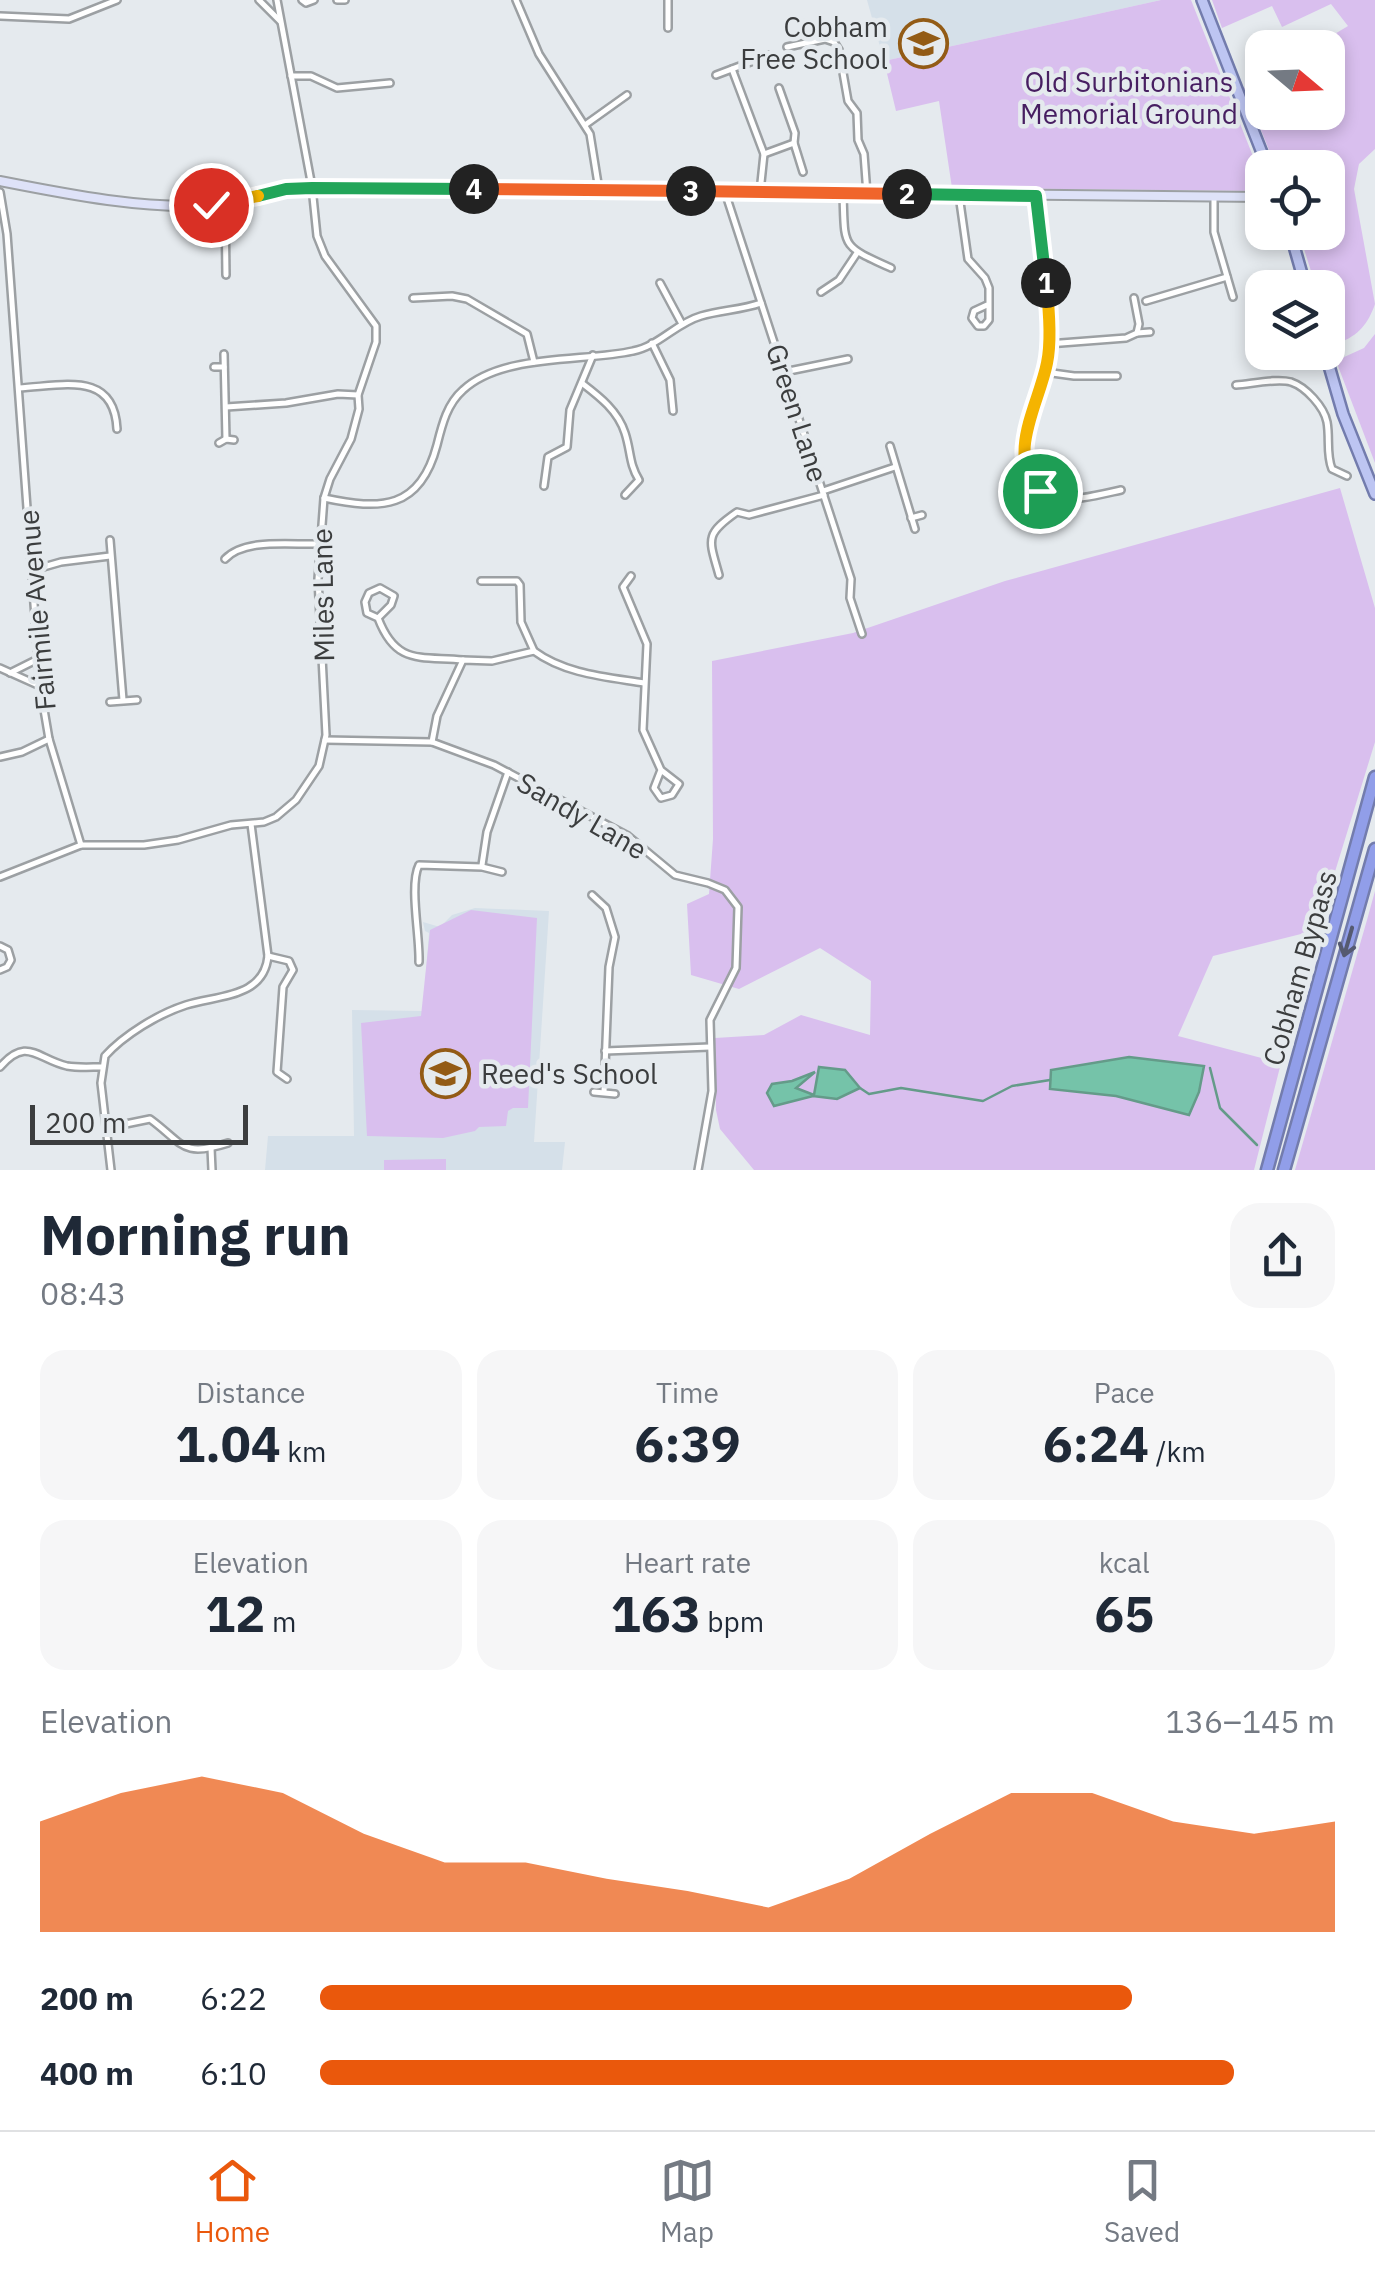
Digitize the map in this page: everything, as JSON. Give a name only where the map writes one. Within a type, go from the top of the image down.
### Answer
[{"type":"highway","name":"Cobham Bypass","points":[[1268,1170],[1375,777]]},
{"type":"highway","name":"Cobham Bypass","points":[[1284,1170],[1375,849]]},
{"type":"main road","points":[[1202,0],[1261,150]]},
{"type":"main road","points":[[1331,370],[1375,494]]},
{"type":"street","points":[[0,16],[69,18],[118,0]]},
{"type":"street","points":[[260,0],[282,23]]},
{"type":"street","points":[[277,0],[312,188]]},
{"type":"street","points":[[302,0],[314,0]]},
{"type":"street","points":[[516,0],[539,54],[585,125],[599,190]]},
{"type":"street","points":[[668,0],[668,28]]},
{"type":"street","points":[[787,47],[825,39],[834,42],[848,101],[857,113],[867,194]]},
{"type":"street","points":[[716,75],[769,54]]},
{"type":"street","points":[[732,70],[764,154],[760,192]]},
{"type":"street","points":[[290,76],[311,76],[337,88],[390,82]]},
{"type":"street","points":[[779,88],[803,172]]},
{"type":"street","points":[[585,125],[628,94]]},
{"type":"street","points":[[764,154],[794,143]]},
{"type":"street","points":[[0,181],[87,198],[175,206],[225,204],[286,189],[312,188],[1245,197]]},
{"type":"street","name":"Miles Lane","points":[[0,877],[82,845],[161,842],[276,817],[296,800],[319,766],[325,740],[318,544],[324,498],[351,439],[359,409],[358,394],[376,342],[376,326],[325,256],[318,236],[312,188]]},
{"type":"street","name":"Fairmile Avenue","points":[[0,192],[7,234],[40,686],[49,740],[82,845]]},
{"type":"street","name":"Green Lane","points":[[725,192],[851,579],[850,598],[862,634]]},
{"type":"street","points":[[843,194],[844,238],[857,253],[891,268]]},
{"type":"street","points":[[959,195],[968,259],[985,278],[988,305]]},
{"type":"street","points":[[1036,196],[1048,299],[1048,344],[1023,452],[1028,480],[1053,499],[1069,502],[1120,490]]},
{"type":"street","points":[[1214,198],[1214,232],[1233,297]]},
{"type":"street","points":[[225,204],[226,275]]},
{"type":"street","points":[[820,292],[839,280],[857,253]]},
{"type":"street","points":[[1146,301],[1227,277]]},
{"type":"street","points":[[660,283],[682,324]]},
{"type":"street","points":[[413,298],[468,299],[526,334],[534,362]]},
{"type":"street","points":[[1134,298],[1137,332]]},
{"type":"street","points":[[324,498],[365,506],[385,505],[408,495],[431,468],[448,409],[463,390],[479,380],[534,362],[636,351],[699,316],[761,303]]},
{"type":"street","points":[[1048,344],[1126,338],[1137,332],[1150,332]]},
{"type":"street","points":[[652,344],[670,380],[673,411]]},
{"type":"street","points":[[218,443],[230,439],[224,354]]},
{"type":"street","points":[[544,486],[548,457],[567,447],[570,410],[594,355]]},
{"type":"street","points":[[784,372],[848,359]]},
{"type":"street","points":[[214,367],[224,367]]},
{"type":"street","points":[[1044,372],[1117,376]]},
{"type":"street","points":[[1236,385],[1290,382],[1308,394],[1327,420],[1328,460],[1332,469],[1347,476]]},
{"type":"street","points":[[583,384],[608,404],[625,432],[630,466],[639,480],[625,495]]},
{"type":"street","points":[[19,388],[93,386],[111,399],[117,429]]},
{"type":"street","points":[[226,407],[358,394]]},
{"type":"street","points":[[890,446],[915,529]]},
{"type":"street","points":[[719,576],[710,541],[717,525],[737,512],[749,514],[824,493],[895,467]]},
{"type":"street","points":[[912,518],[922,515]]},
{"type":"street","points":[[110,540],[123,700]]},
{"type":"street","points":[[225,560],[231,553],[260,545],[318,544]]},
{"type":"street","points":[[34,570],[110,556]]},
{"type":"street","points":[[631,576],[622,587],[646,637],[648,656],[643,730],[661,770],[676,778],[678,784],[665,798],[656,796],[654,788],[661,770]]},
{"type":"street","points":[[481,581],[517,581],[521,622],[534,652],[546,661],[644,683]]},
{"type":"street","points":[[378,618],[394,596],[380,588],[369,593],[364,602],[367,613],[378,618],[386,639],[397,651],[411,656],[492,661],[534,652]]},
{"type":"street","points":[[10,672],[38,659]]},
{"type":"street","points":[[432,742],[438,716],[463,660]]},
{"type":"street","points":[[0,668],[40,686]]},
{"type":"street","points":[[110,702],[137,700]]},
{"type":"street","points":[[0,757],[49,740]]},
{"type":"street","name":"Sandy Lane","points":[[325,740],[432,742],[508,772],[628,836],[675,876],[725,890],[738,908],[736,968],[710,1020],[710,1111],[698,1170]]},
{"type":"street","points":[[482,867],[486,832],[508,772]]},
{"type":"street","points":[[111,1170],[101,1066],[108,1052],[185,1005],[253,986],[267,969],[250,824]]},
{"type":"street","points":[[419,962],[415,872],[419,865],[482,867],[502,872]]},
{"type":"street","points":[[592,895],[606,908],[615,938],[608,967],[604,1092]]},
{"type":"street","points":[[0,946],[8,950],[11,960],[0,970]]},
{"type":"street","points":[[408,950],[420,947]]},
{"type":"street","points":[[268,956],[289,961],[292,970],[283,987],[277,1072],[287,1079]]},
{"type":"street","points":[[605,1050],[710,1047]]},
{"type":"street","points":[[2,1062],[24,1051],[35,1051],[67,1066],[101,1066]]},
{"type":"street","points":[[594,1092],[614,1094]]},
{"type":"street","points":[[106,1128],[150,1119],[182,1146],[211,1148],[228,1143]]},
{"type":"street","points":[[211,1148],[212,1170]]},
{"type":"shaded area","name":"Cobham Free School","points":[[867,0],[1161,0],[884,61]]},
{"type":"shaded area","name":"Reed's School","points":[[475,908],[549,911],[534,1142],[565,1142],[562,1170],[265,1170],[268,1136],[354,1136],[352,1010],[423,1011],[429,933],[423,922],[440,927],[452,915]]},
{"type":"shaded area","points":[[1129,1057],[1204,1066],[1189,1115],[1116,1096],[1050,1089],[1051,1070]]},
{"type":"shaded area","points":[[819,1067],[845,1070],[860,1088],[837,1099],[813,1096],[774,1106],[767,1093],[772,1084],[815,1072],[796,1088],[814,1095]]},
{"type":"green space","name":"Old Surbitonians Memorial Ground","points":[[1161,0],[1191,0],[1250,150],[1245,150],[1245,191],[952,188],[939,101],[896,111],[884,61]]},
{"type":"green space","points":[[1212,0],[1375,0],[1375,149],[1359,164],[1354,189],[1375,304],[1362,328],[1345,340],[1345,270],[1311,270],[1304,250],[1345,250],[1345,150],[1269,150],[1261,130],[1345,130],[1345,30],[1341,30],[1348,26],[1331,4],[1282,27],[1272,6],[1222,28]]},
{"type":"green space","points":[[1375,334],[1375,463],[1340,370],[1345,370],[1345,357],[1364,348]]},
{"type":"green space","points":[[1340,488],[1375,608],[1375,742],[1317,930],[1213,956],[1178,1036],[1281,1063],[1254,1170],[754,1170],[720,1129],[715,1038],[764,1035],[801,1015],[870,1035],[871,981],[820,948],[739,989],[691,975],[687,904],[709,894],[713,839],[712,661],[853,633],[1005,581]]},
{"type":"green space","points":[[1375,891],[1375,1170],[1295,1170],[1367,920]]},
{"type":"green space","name":"Reed's School","points":[[471,910],[537,918],[528,1108],[508,1111],[506,1126],[479,1127],[443,1138],[367,1136],[361,1023],[421,1016],[430,930]]},
{"type":"green space","points":[[446,1159],[446,1170],[384,1170],[384,1160]]},
{"type":"waterway","points":[[1210,1068],[1220,1108],[1257,1145]]},
{"type":"waterway","points":[[860,1088],[869,1094],[901,1088],[983,1101],[1012,1086],[1050,1080]]},
{"type":"place","name":"Cobham Free School","points":[[923,43]]},
{"type":"place","name":"Reed's School","points":[[446,1074]]},
{"type":"route","points":[[211,205],[286,189],[312,188],[1036,196],[1048,299],[1048,361],[1023,464],[1028,480],[1040,491]]}]
